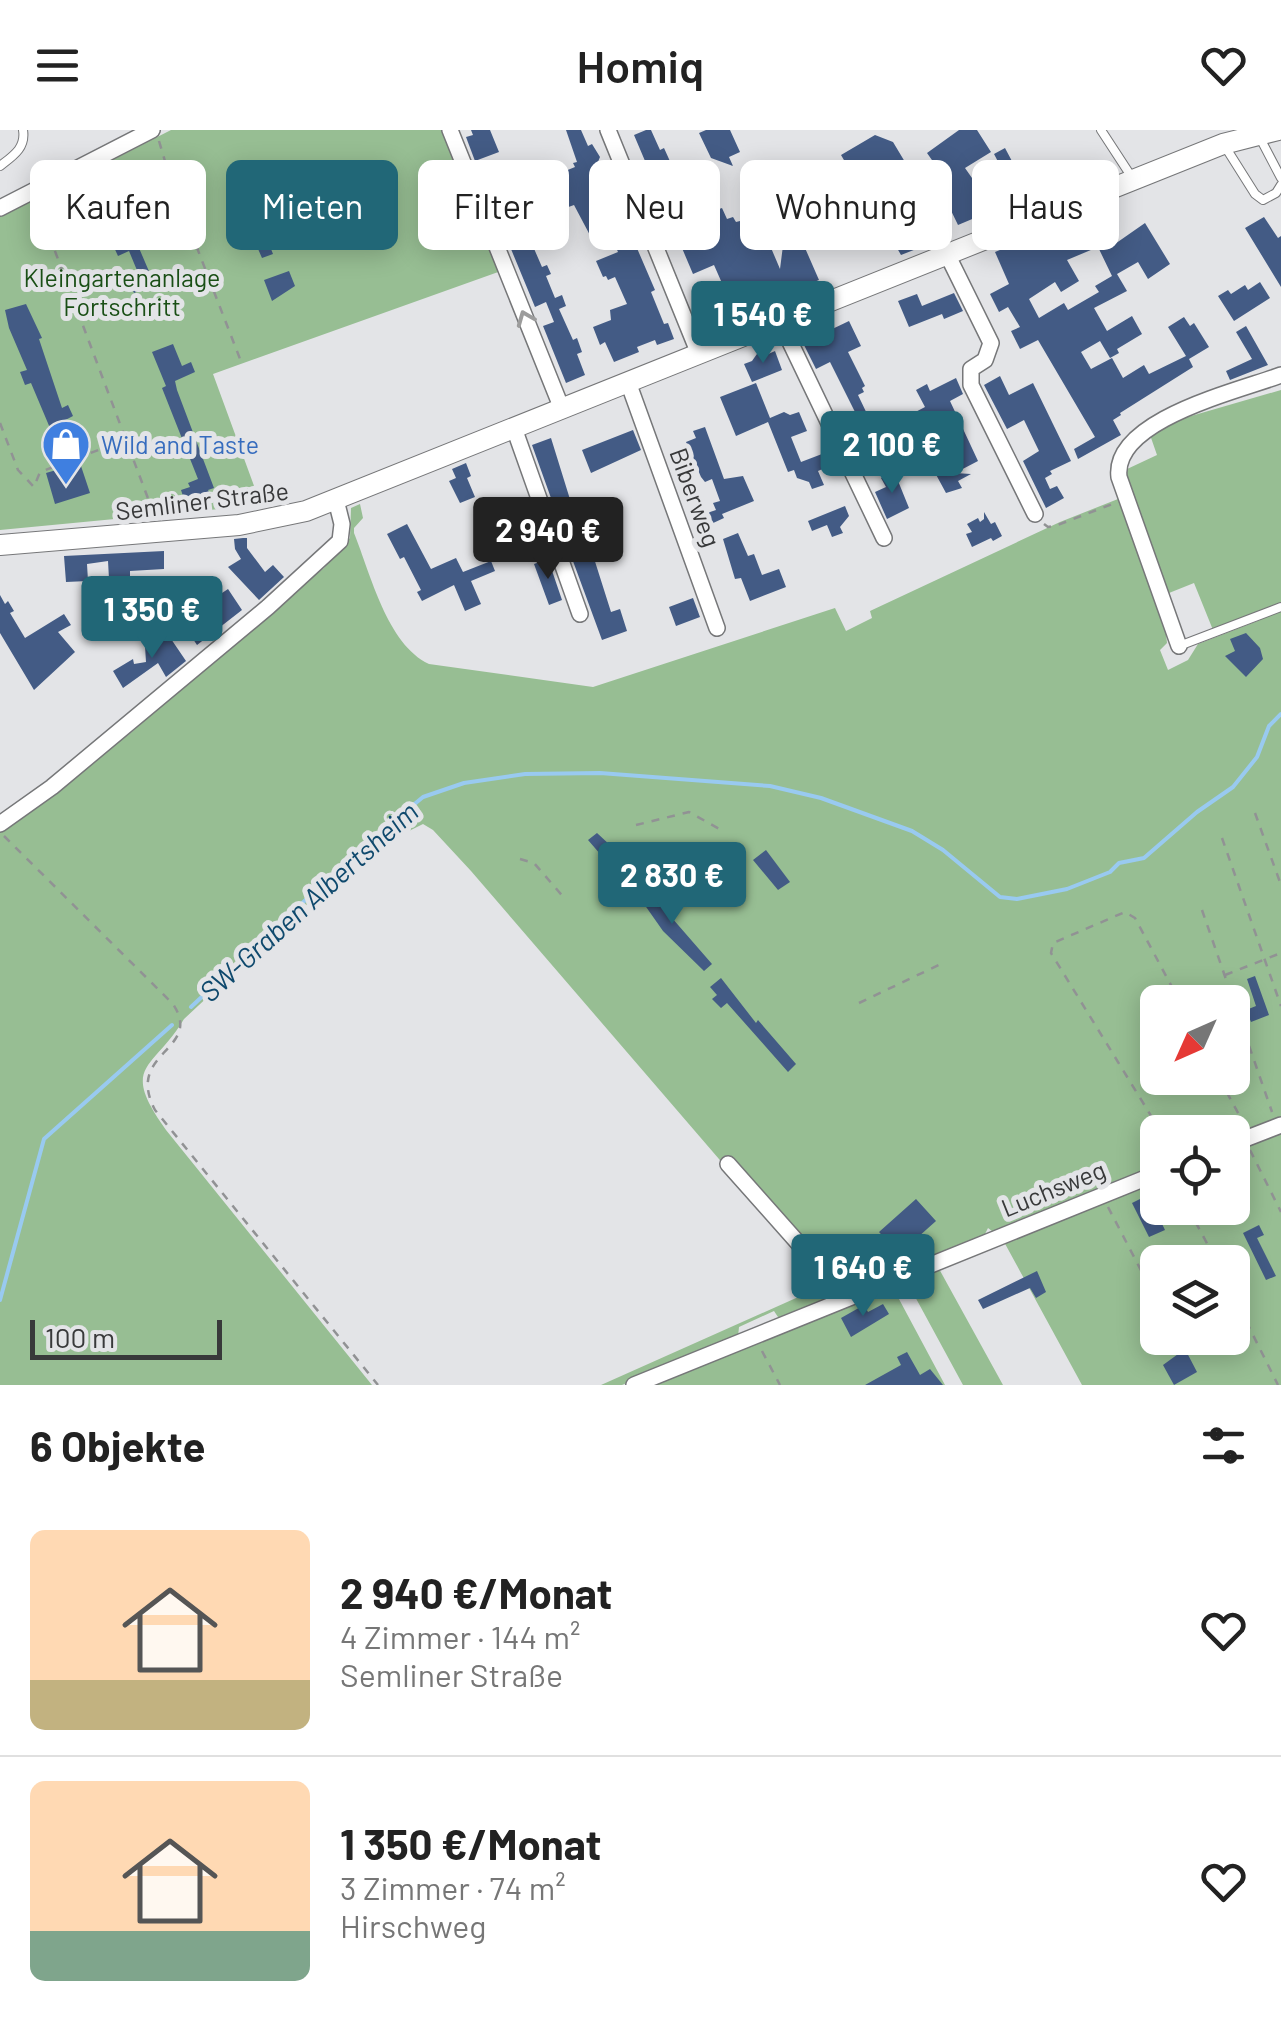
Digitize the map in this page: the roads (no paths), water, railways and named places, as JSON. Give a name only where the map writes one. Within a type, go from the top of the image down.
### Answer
[{"type":"street","points":[[450,130],[562,409]]},
{"type":"street","points":[[608,130],[699,354]]},
{"type":"street","name":"Semliner Straße","points":[[0,545],[268,521],[336,500],[1224,144],[1268,132]]},
{"type":"street","points":[[0,208],[148,134]]},
{"type":"street","points":[[948,254],[991,343],[984,360],[971,369],[971,385],[1035,514]]},
{"type":"street","points":[[780,321],[884,538]]},
{"type":"street","points":[[1178,646],[1126,498],[1118,468],[1124,449],[1135,436],[1166,418],[1281,375]]},
{"type":"street","name":"Biberweg","points":[[628,382],[717,628]]},
{"type":"street","points":[[514,428],[580,614]]},
{"type":"street","points":[[0,824],[52,786],[224,643],[340,541],[342,524],[336,500]]},
{"type":"street","points":[[1250,1136],[1278,1124]]},
{"type":"street","points":[[728,1164],[847,1298]]},
{"type":"street","name":"Luchsweg","points":[[634,1385],[847,1298],[1032,1216],[1140,1179]]},
{"type":"lane","points":[[0,166],[17,153],[24,138],[22,130]]},
{"type":"lane","points":[[1101,130],[1133,180]]},
{"type":"lane","points":[[1224,144],[1263,200],[1276,193],[1281,181],[1268,132]]},
{"type":"lane","points":[[1178,646],[1281,607]]},
{"type":"waterway","name":"SW-Graben Albertsheim","points":[[191,1007],[359,850],[423,797],[464,783],[525,774],[600,773],[770,786],[821,798],[912,831],[943,850],[1000,897],[1017,899],[1067,889],[1110,872],[1119,863],[1144,858],[1233,787],[1257,757],[1269,726],[1281,714]]},
{"type":"waterway","name":"SW-Graben Albertsheim","points":[[0,1300],[44,1139],[172,1025]]},
{"type":"place","name":"Wild and Taste","points":[[66,486]]},
{"type":"park label","name":"Kleingartenanlage Fortschritt","points":[[122,292]]}]
